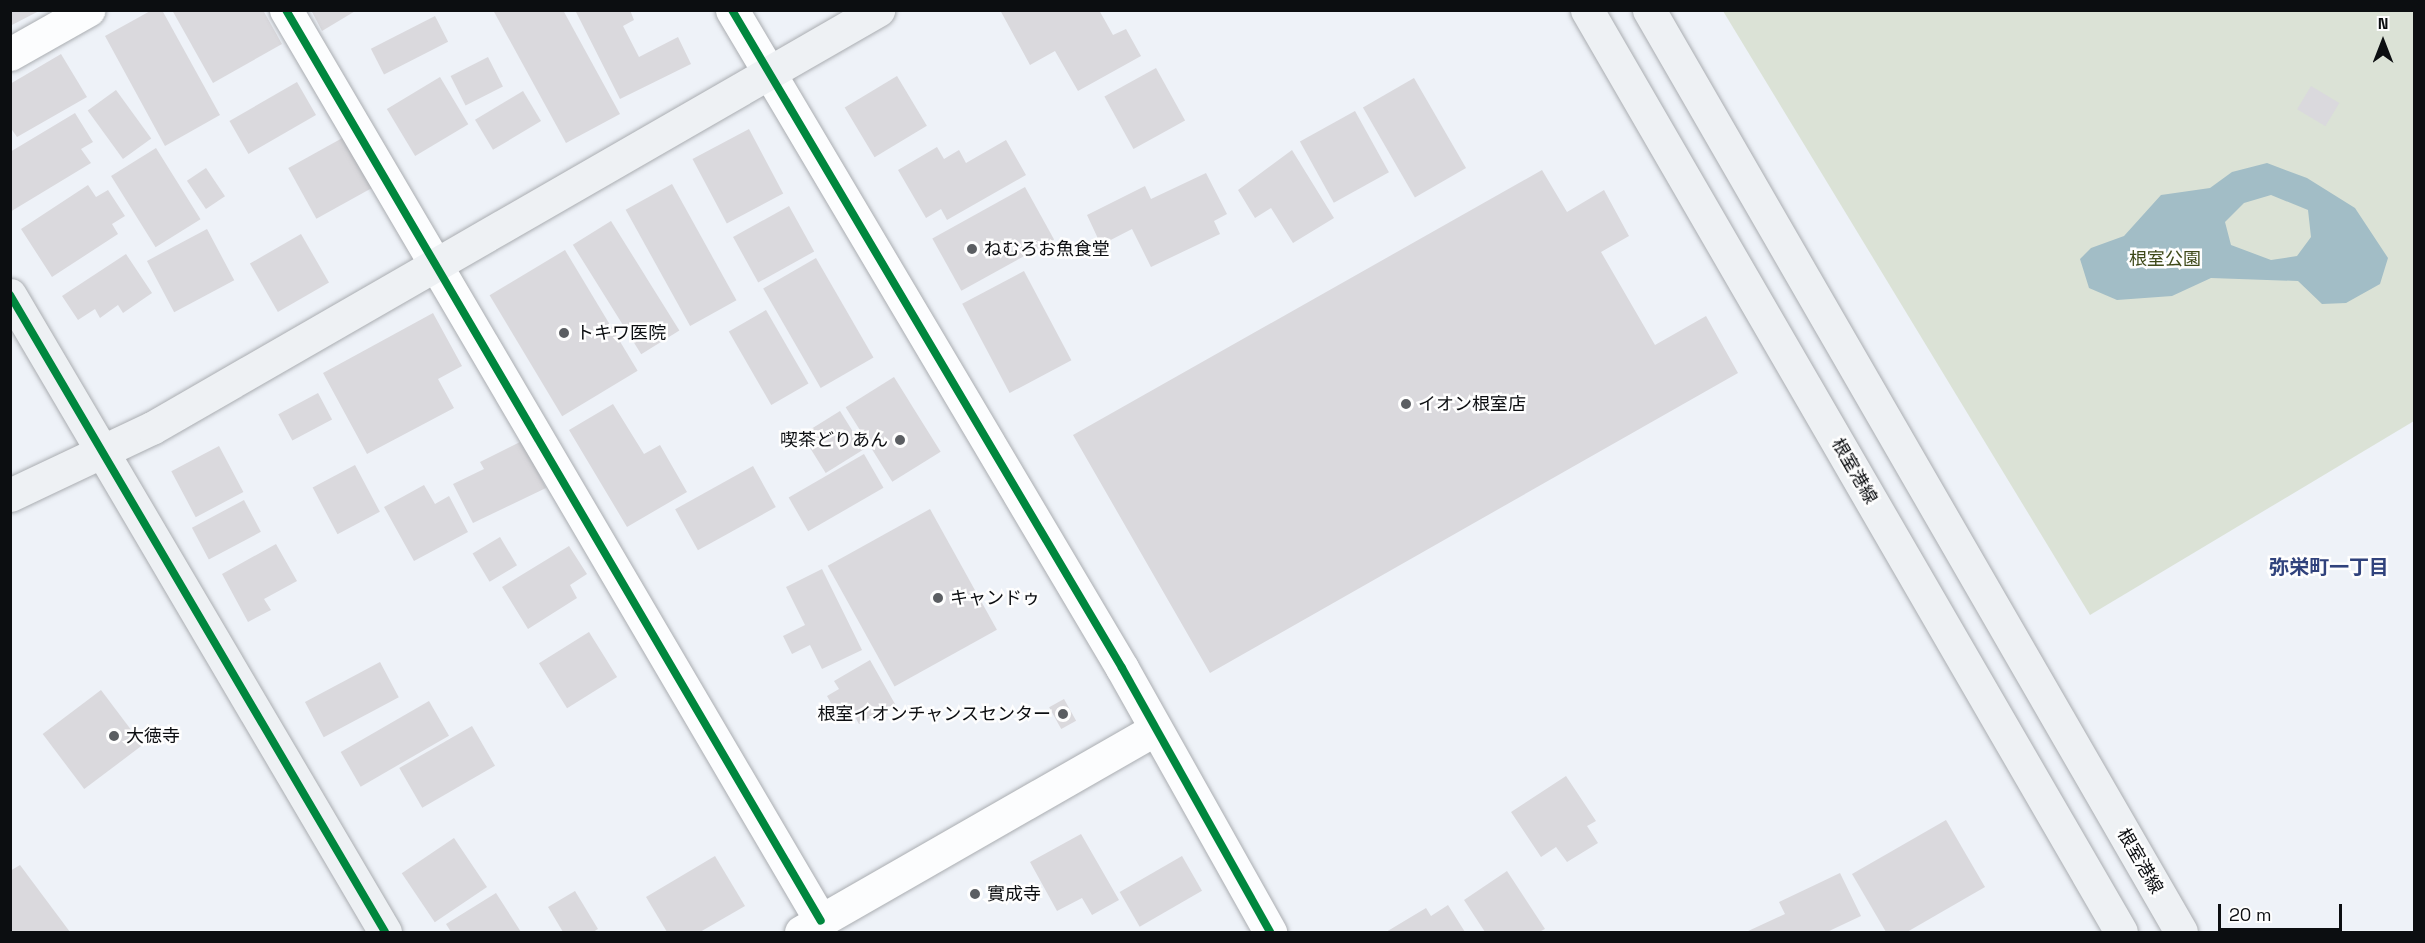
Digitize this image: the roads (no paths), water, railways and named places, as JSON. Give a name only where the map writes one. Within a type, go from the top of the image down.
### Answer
[{"type":"main road","points":[[10,495],[103,454],[771,75],[878,10]]},
{"type":"main road","name":"根室港線","points":[[1587,10],[2121,933]]},
{"type":"main road","name":"根室港線","points":[[1649,10],[2181,933]]},
{"type":"main road","points":[[10,295],[385,933]]},
{"type":"street","points":[[10,54],[88,10]]},
{"type":"street","points":[[286,10],[811,927],[1154,730]]},
{"type":"street","points":[[732,10],[1154,730],[1270,933]]},
{"type":"water","points":[[2267,163],[2307,178],[2355,208],[2388,258],[2380,284],[2346,303],[2322,304],[2298,281],[2211,278],[2172,296],[2117,300],[2089,288],[2080,259],[2091,248],[2124,236],[2161,195],[2210,188],[2232,172]],"holes":[[[2271,195],[2308,210],[2311,237],[2297,256],[2271,260],[2231,245],[2225,222],[2244,203]]]},
{"type":"place","name":"ねむろお魚食堂","points":[[972,249]]},
{"type":"place","name":"トキワ医院","points":[[564,333]]},
{"type":"place","name":"イオン根室店","points":[[1406,404]]},
{"type":"place","name":"喫茶どりあん","points":[[900,440]]},
{"type":"place","name":"キャンドゥ","points":[[938,598]]},
{"type":"place","name":"根室イオンチャンスセンター","points":[[1063,714]]},
{"type":"place","name":"大徳寺","points":[[114,736]]},
{"type":"place","name":"實成寺","points":[[975,894]]},
{"type":"district","name":"弥栄町一丁目","points":[[2329,567]]},
{"type":"park label","name":"根室公園","points":[[2165,259]]}]
